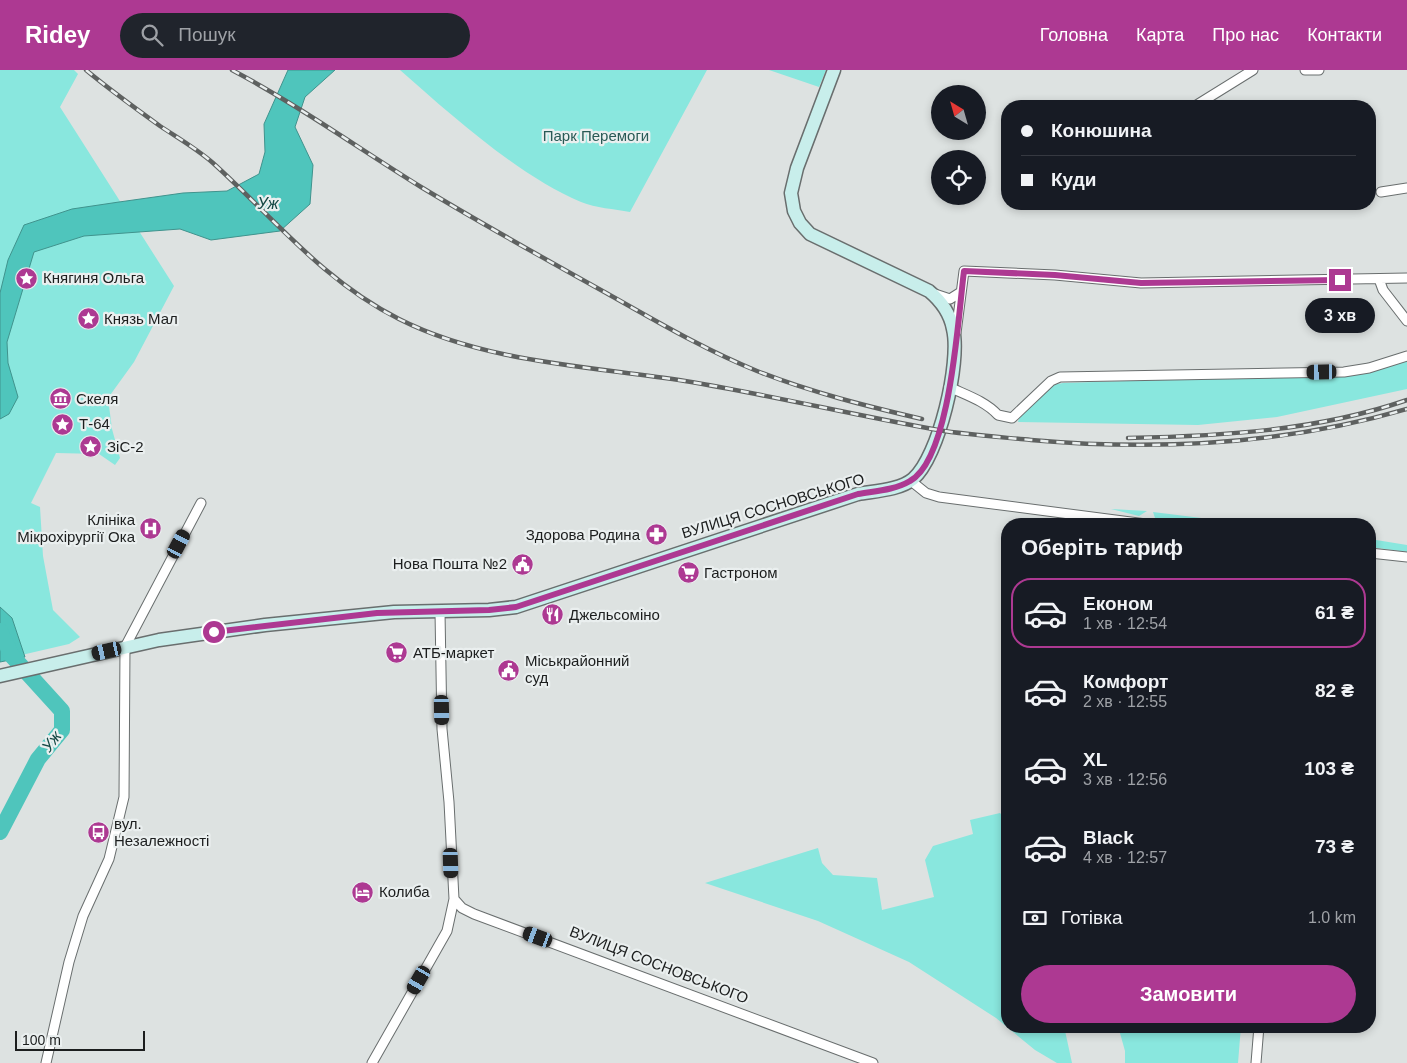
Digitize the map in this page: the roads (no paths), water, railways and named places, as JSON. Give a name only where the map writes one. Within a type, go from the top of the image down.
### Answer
[{"type":"street","points":[[834,70],[797,168],[791,193],[794,212],[800,223],[810,234],[926,289],[950,299],[961,292]]},
{"type":"street","points":[[1205,100],[1253,70]]},
{"type":"street","points":[[1305,70],[1319,70]]},
{"type":"street","points":[[1381,192],[1407,188]]},
{"type":"street","points":[[1100,518],[939,497],[926,493],[911,481],[924,469],[942,423],[954,367],[955,341],[964,271],[1055,275],[1141,283],[1407,278]]},
{"type":"street","points":[[1378,279],[1383,290],[1407,321]]},
{"type":"street","points":[[926,289],[936,298],[948,314],[955,341]]},
{"type":"street","points":[[949,387],[983,402],[998,415],[1012,418],[1052,380],[1060,377],[1344,372],[1369,368],[1407,356]]},
{"type":"street","name":"ВУЛИЦЯ СОСНОВСЬКОГО","points":[[0,676],[125,647],[265,625],[394,612],[489,610],[516,607],[858,494],[911,481]]},
{"type":"street","points":[[46,1063],[69,962],[83,916],[109,859],[124,798],[125,647],[201,504]]},
{"type":"street","points":[[1376,554],[1407,558]]},
{"type":"street","points":[[372,1063],[448,931],[454,900],[449,802],[442,729],[440,612]]},
{"type":"street","name":"ВУЛИЦЯ СОСНОВСЬКОГО","points":[[454,900],[462,908],[474,914],[873,1063]]},
{"type":"street","points":[[1256,1063],[1258,1033]]},
{"type":"water","name":"Уж","points":[[288,70],[335,70],[305,97],[295,127],[313,165],[310,204],[280,231],[211,240],[180,229],[84,236],[34,252],[7,342],[8,363],[18,397],[9,414],[0,419],[0,293],[8,260],[24,225],[72,209],[183,193],[227,191],[259,174],[265,152],[264,124]]},
{"type":"water","points":[[0,607],[12,618],[25,657],[0,662]]},
{"type":"waterway","name":"Уж","points":[[0,631],[12,656],[62,711],[62,730],[38,759],[0,832]]},
{"type":"railway","points":[[86,70],[113,92],[207,158],[300,247],[346,286],[372,304],[399,319],[432,334],[467,345],[539,361],[685,381],[938,430],[1031,440],[1126,445],[1220,442],[1314,431],[1407,409]]},
{"type":"railway","points":[[232,70],[328,127],[421,187],[537,255],[700,345],[738,363],[797,386],[859,404],[922,419]]},
{"type":"railway","points":[[1128,438],[1199,436],[1269,430],[1339,419],[1407,400]]},
{"type":"place","name":"Княгиня Ольга","points":[[27,278]]},
{"type":"place","name":"Князь Мал","points":[[88,319]]},
{"type":"place","name":"Скеля","points":[[60,399]]},
{"type":"place","name":"Т-64","points":[[63,424]]},
{"type":"place","name":"ЗіС-2","points":[[91,447]]},
{"type":"place","name":"Клініка Мікрохірургії Ока","points":[[151,529]]},
{"type":"place","name":"Здорова Родина","points":[[656,535]]},
{"type":"place","name":"Нова Пошта №2","points":[[523,564]]},
{"type":"place","name":"Гастроном","points":[[688,573]]},
{"type":"place","name":"Джельсоміно","points":[[553,615]]},
{"type":"place","name":"АТБ-маркет","points":[[397,653]]},
{"type":"place","name":"Міськрайонний суд","points":[[509,670]]},
{"type":"place","name":"вул. Незалежності","points":[[98,833]]},
{"type":"place","name":"Колиба","points":[[363,892]]},
{"type":"park label","name":"Парк Перемоги","points":[[596,136]]}]
